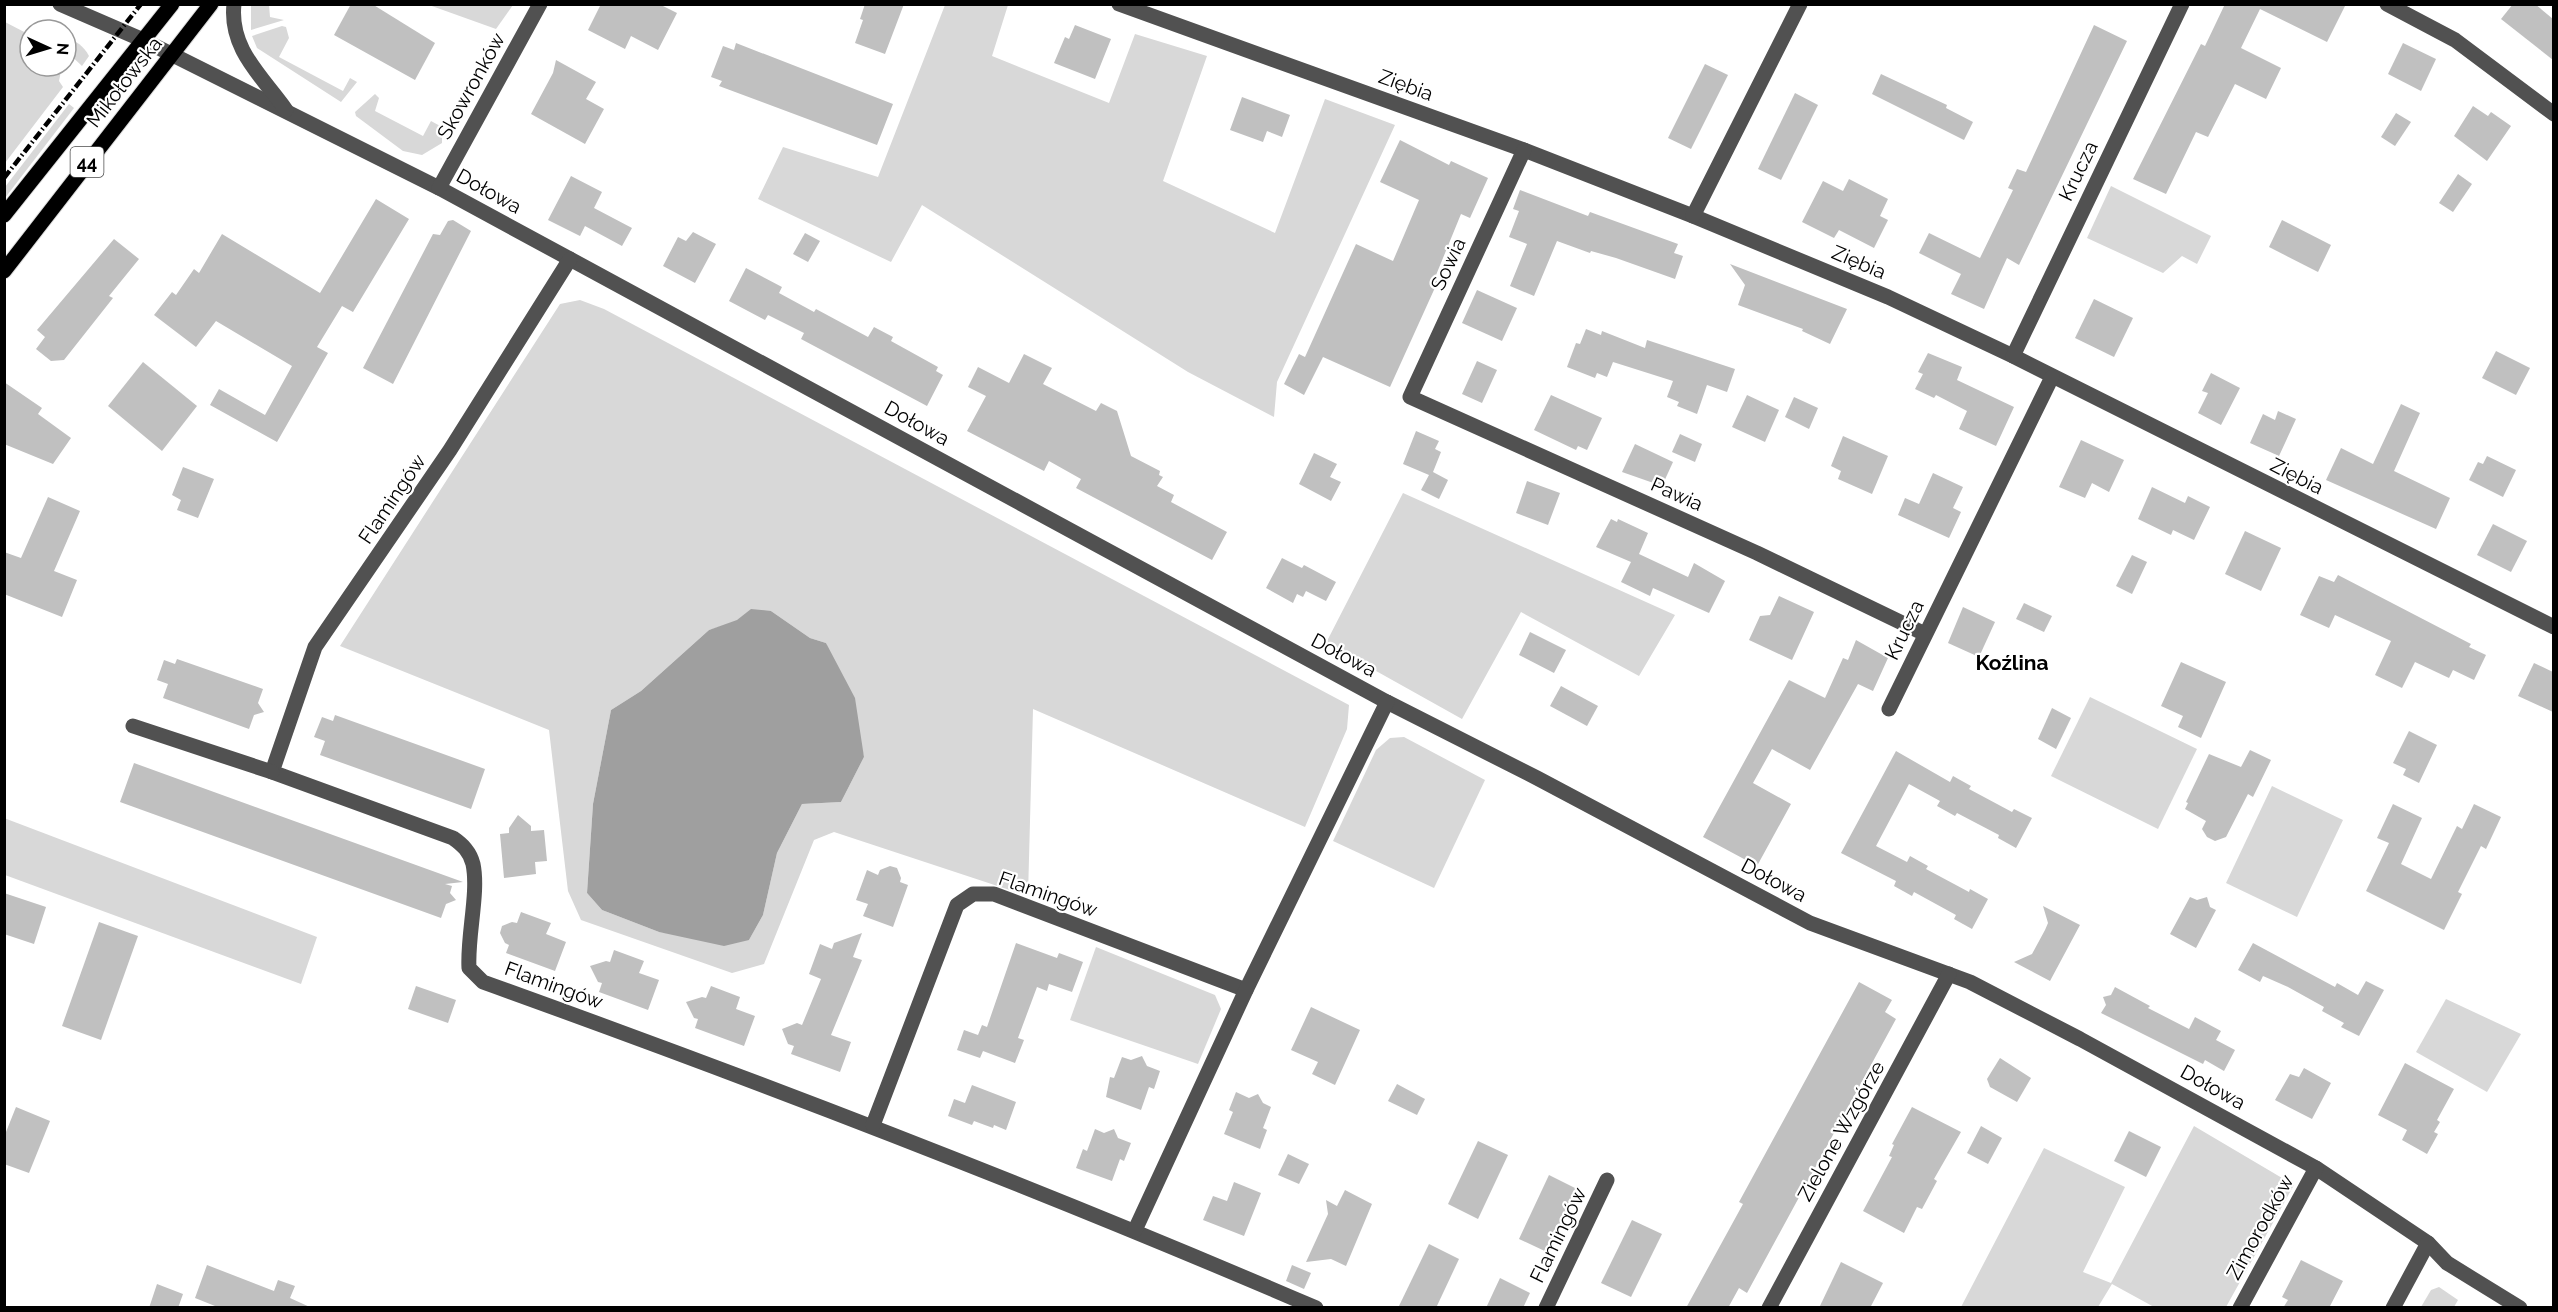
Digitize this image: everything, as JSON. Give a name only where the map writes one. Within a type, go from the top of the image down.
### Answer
[{"type":"main road","name":"Mikołowska","points":[[4,215],[172,4]]},
{"type":"main road","name":"Mikołowska","points":[[4,271],[211,4]]},
{"type":"street","name":"Dołowa","points":[[60,4],[172,54],[439,188],[1387,702],[1545,782],[1810,923],[1949,974],[2080,1039],[2316,1168],[2428,1243],[2447,1263],[2520,1308]]},
{"type":"street","points":[[234,4],[234,27],[240,49],[287,112]]},
{"type":"street","name":"Skowronków","points":[[439,188],[540,4]]},
{"type":"street","name":"Ziębia","points":[[1119,4],[1524,150],[1693,216],[1887,297],[2013,356],[2553,627]]},
{"type":"street","points":[[1693,216],[1800,4]]},
{"type":"street","name":"Krucza","points":[[2013,356],[2182,4]]},
{"type":"street","points":[[2387,4],[2455,40],[2553,114]]},
{"type":"street","name":"Sowia","points":[[1410,397],[1524,150]]},
{"type":"street","name":"Flamingów","points":[[272,772],[315,647],[450,450],[570,259]]},
{"type":"street","name":"Krucza","points":[[1889,709],[2052,377]]},
{"type":"street","name":"Pawia","points":[[1410,397],[1757,553],[1925,634]]},
{"type":"street","points":[[1135,1230],[1246,990],[1387,702]]},
{"type":"street","name":"Flamingów","points":[[134,726],[272,772],[453,838],[465,847],[473,863],[474,880],[468,946],[469,968],[483,982],[873,1125],[1135,1230],[1316,1308]]},
{"type":"street","name":"Flamingów","points":[[873,1125],[957,905],[973,894],[994,894],[1246,990]]},
{"type":"street","name":"Zielone Wzgórze","points":[[1769,1308],[1949,974]]},
{"type":"street","name":"Zimorodków","points":[[2240,1308],[2316,1168]]},
{"type":"street","name":"Flamingów","points":[[1546,1308],[1607,1180]]},
{"type":"street","points":[[2393,1308],[2428,1243]]},
{"type":"shaded area","points":[[251,5],[269,5],[270,17],[284,20],[251,30]]},
{"type":"shaded area","points":[[429,5],[513,5],[496,29]]},
{"type":"shaded area","points":[[945,5],[1008,5],[992,56],[1109,103],[1135,34],[1207,56],[1163,181],[1275,233],[1325,99],[1395,125],[1277,382],[1274,417],[1188,372],[922,205],[891,262],[758,199],[783,147],[878,177]]},
{"type":"shaded area","points":[[5,22],[18,29],[18,78],[60,78],[63,87],[5,163]]},
{"type":"shaded area","points":[[282,26],[286,27],[289,38],[279,57],[343,91],[350,78],[357,82],[341,102],[257,48],[252,36]]},
{"type":"shaded area","points":[[78,43],[89,56],[82,66],[78,62]]},
{"type":"shaded area","points":[[375,94],[379,98],[375,111],[423,136],[431,121],[442,127],[442,143],[422,155],[403,151],[356,116],[355,112]]},
{"type":"shaded area","points":[[69,104],[74,108],[5,198],[5,187]]},
{"type":"shaded area","points":[[2111,186],[2211,236],[2197,264],[2182,256],[2163,273],[2087,238]]},
{"type":"shaded area","points":[[580,300],[604,309],[1349,705],[1347,729],[1305,827],[1033,709],[1028,896],[834,832],[814,840],[764,964],[732,973],[581,920],[568,891],[549,730],[340,646],[560,304]],"holes":[[[771,611],[810,638],[826,643],[857,728],[864,757],[841,802],[802,804],[777,853],[763,915],[749,940],[659,932],[602,910],[587,893],[593,804],[611,710],[641,691],[709,630]]]},
{"type":"shaded area","points":[[1403,493],[1675,615],[1639,676],[1521,612],[1462,719],[1326,643]]},
{"type":"shaded area","points":[[751,609],[771,611],[810,638],[826,643],[855,698],[864,757],[841,802],[802,804],[777,853],[763,915],[749,940],[724,946],[659,932],[602,910],[587,893],[593,804],[611,710],[641,691],[709,630],[737,620]]},
{"type":"shaded area","points":[[2090,697],[2197,749],[2158,829],[2051,776]]},
{"type":"shaded area","points":[[1404,737],[1485,780],[1434,888],[1333,841],[1376,750],[1390,738]]},
{"type":"shaded area","points":[[2272,786],[2343,820],[2297,917],[2226,883]]},
{"type":"shaded area","points":[[4,818],[317,937],[301,984],[5,875]]},
{"type":"shaded area","points":[[1096,947],[1215,995],[1221,1009],[1198,1064],[1070,1020]]},
{"type":"shaded area","points":[[2446,999],[2521,1034],[2487,1092],[2416,1052]]},
{"type":"shaded area","points":[[2194,1126],[2294,1185],[2226,1307],[2154,1307],[2112,1284],[2098,1307],[1961,1307],[2044,1148],[2125,1187],[2083,1272],[2111,1283]]},
{"type":"shaded area","points":[[2439,1287],[2458,1300],[2454,1307],[2421,1307],[2431,1290]]},
{"type":"building","points":[[351,4],[372,4],[435,43],[415,80],[334,35]]},
{"type":"building","points":[[601,4],[659,4],[677,13],[658,50],[631,36],[625,49],[588,30]]},
{"type":"building","points":[[865,4],[904,4],[885,54],[855,43],[863,20],[860,19]]},
{"type":"building","points":[[2225,4],[2346,4],[2327,42],[2260,9],[2241,48],[2281,68],[2266,99],[2235,84],[2208,137],[2196,132],[2166,194],[2133,179],[2201,44],[2205,46]]},
{"type":"building","points":[[2513,4],[2535,4],[2553,19],[2553,60],[2501,19]]},
{"type":"building","points":[[1075,25],[1111,39],[1095,79],[1054,63],[1065,37],[1069,39]]},
{"type":"building","points":[[2094,25],[2127,41],[2019,265],[2007,258],[1984,309],[1951,294],[1961,274],[1919,253],[1929,233],[1980,258],[2013,190],[2008,188],[2017,169],[2026,172]]},
{"type":"building","points":[[736,43],[893,104],[877,145],[719,86],[722,81],[711,77],[723,46],[734,50]]},
{"type":"building","points":[[2403,43],[2436,59],[2421,91],[2388,74]]},
{"type":"building","points":[[556,60],[596,82],[586,99],[604,109],[585,144],[531,114],[553,73]]},
{"type":"building","points":[[1705,64],[1728,75],[1691,149],[1668,138]]},
{"type":"building","points":[[1881,74],[1947,105],[1946,108],[1973,122],[1964,140],[1872,94]]},
{"type":"building","points":[[1795,93],[1818,105],[1781,180],[1758,169]]},
{"type":"building","points":[[1242,97],[1290,115],[1282,137],[1267,131],[1263,142],[1230,130]]},
{"type":"building","points":[[2473,106],[2488,116],[2491,112],[2511,126],[2487,161],[2454,136]]},
{"type":"building","points":[[2396,113],[2411,122],[2395,146],[2381,137]]},
{"type":"building","points":[[1400,140],[1449,165],[1451,161],[1488,178],[1470,218],[1461,214],[1434,280],[1438,281],[1390,387],[1323,357],[1304,395],[1284,384],[1299,354],[1305,357],[1356,244],[1393,261],[1419,200],[1380,182]]},
{"type":"building","points":[[2458,174],[2472,184],[2453,212],[2439,203]]},
{"type":"building","points":[[571,176],[602,192],[594,208],[632,228],[622,246],[585,226],[580,236],[548,220]]},
{"type":"building","points":[[1849,179],[1888,199],[1880,216],[1888,220],[1874,248],[1839,230],[1834,238],[1802,222],[1823,181],[1843,191]]},
{"type":"building","points":[[1520,190],[1588,216],[1590,212],[1678,244],[1674,253],[1683,256],[1675,279],[1616,258],[1591,251],[1590,253],[1557,241],[1534,296],[1510,286],[1527,244],[1509,237],[1519,211],[1513,209]]},
{"type":"building","points":[[376,199],[409,219],[353,312],[342,306],[317,347],[328,353],[277,442],[210,405],[219,389],[265,415],[292,366],[216,321],[196,347],[154,315],[172,292],[176,295],[194,269],[199,273],[222,234],[320,293]]},
{"type":"building","points":[[453,220],[471,231],[393,384],[363,368],[433,234],[440,235],[448,221]]},
{"type":"building","points":[[2282,220],[2331,245],[2318,272],[2269,247]]},
{"type":"building","points":[[693,232],[716,244],[695,283],[663,266],[678,237],[686,241]]},
{"type":"building","points":[[805,233],[820,241],[808,262],[793,254]]},
{"type":"building","points":[[114,239],[139,259],[109,296],[113,298],[64,360],[51,361],[36,349],[45,337],[37,330]]},
{"type":"building","points":[[1730,264],[1847,309],[1830,344],[1802,331],[1803,329],[1738,305],[1745,285]]},
{"type":"building","points":[[746,268],[782,287],[779,293],[814,312],[816,309],[868,337],[874,327],[893,337],[891,341],[938,367],[936,371],[943,375],[927,406],[801,339],[804,333],[768,315],[765,320],[729,301]]},
{"type":"building","points":[[1477,290],[1517,308],[1502,341],[1462,323]]},
{"type":"building","points":[[2094,299],[2133,318],[2114,357],[2075,338]]},
{"type":"building","points":[[1586,329],[1601,335],[1602,331],[1645,348],[1647,340],[1735,369],[1727,392],[1707,385],[1697,414],[1677,406],[1679,402],[1667,397],[1673,381],[1613,362],[1607,377],[1597,373],[1595,378],[1567,367],[1576,343],[1580,344]]},
{"type":"building","points":[[2496,351],[2530,368],[2516,395],[2482,378]]},
{"type":"building","points":[[1928,353],[1962,367],[1957,380],[2014,407],[1996,446],[1959,429],[1967,411],[1936,395],[1934,398],[1915,389],[1923,374],[1918,372]]},
{"type":"building","points":[[1024,354],[1052,368],[1043,384],[1096,411],[1101,403],[1117,411],[1131,456],[1160,471],[1159,475],[1163,477],[1157,486],[1174,495],[1171,502],[1227,532],[1212,560],[1076,488],[1081,479],[1049,461],[1044,471],[967,431],[986,396],[968,387],[978,367],[1009,383]]},
{"type":"building","points":[[1477,361],[1497,370],[1482,403],[1462,394]]},
{"type":"building","points":[[143,362],[197,406],[162,451],[108,406]]},
{"type":"building","points":[[2211,373],[2240,388],[2221,425],[2198,413],[2208,393],[2202,391]]},
{"type":"building","points":[[4,382],[42,408],[38,414],[71,438],[53,464],[4,444]]},
{"type":"building","points":[[1551,395],[1602,418],[1587,450],[1578,446],[1576,450],[1534,430]]},
{"type":"building","points":[[1747,395],[1779,410],[1765,442],[1732,427]]},
{"type":"building","points":[[1794,397],[1818,408],[1809,429],[1785,417]]},
{"type":"building","points":[[2401,404],[2420,413],[2394,471],[2450,498],[2436,529],[2326,480],[2341,448],[2373,464]]},
{"type":"building","points":[[2278,411],[2296,419],[2279,456],[2250,443],[2263,414],[2275,420]]},
{"type":"building","points":[[1416,431],[1439,441],[1435,449],[1441,452],[1433,472],[1448,480],[1439,499],[1421,490],[1429,475],[1403,464]]},
{"type":"building","points":[[1680,434],[1702,444],[1695,462],[1672,452]]},
{"type":"building","points":[[1843,436],[1888,456],[1872,494],[1838,479],[1841,471],[1831,466]]},
{"type":"building","points":[[2081,440],[2124,460],[2109,492],[2092,483],[2085,498],[2059,487]]},
{"type":"building","points":[[1635,444],[1673,462],[1662,486],[1622,472]]},
{"type":"building","points":[[1314,453],[1337,464],[1330,477],[1341,482],[1331,501],[1299,484]]},
{"type":"building","points":[[2487,456],[2516,470],[2503,497],[2469,480],[2478,462],[2483,464]]},
{"type":"building","points":[[183,467],[214,479],[198,518],[177,510],[181,500],[172,495]]},
{"type":"building","points":[[1933,473],[1963,487],[1953,508],[1961,512],[1949,538],[1898,515],[1905,498],[1919,504]]},
{"type":"building","points":[[1527,481],[1560,493],[1548,525],[1516,513]]},
{"type":"building","points":[[2152,487],[2185,503],[2188,496],[2210,507],[2194,540],[2173,530],[2171,535],[2138,519]]},
{"type":"building","points":[[48,497],[80,511],[54,571],[77,580],[62,617],[4,594],[4,552],[21,558]]},
{"type":"building","points":[[1611,519],[1617,522],[1618,519],[1648,533],[1639,554],[1688,577],[1694,563],[1725,581],[1709,613],[1653,588],[1650,596],[1621,582],[1631,562],[1596,547]]},
{"type":"building","points":[[2493,524],[2527,541],[2511,572],[2477,555]]},
{"type":"building","points":[[2245,531],[2281,548],[2261,591],[2225,574]]},
{"type":"building","points":[[2132,555],[2147,562],[2132,594],[2116,586]]},
{"type":"building","points":[[1282,558],[1302,568],[1304,565],[1336,582],[1326,601],[1306,591],[1303,597],[1297,594],[1293,603],[1266,588]]},
{"type":"building","points":[[2338,575],[2471,644],[2469,647],[2486,655],[2474,680],[2453,670],[2449,678],[2415,662],[2402,688],[2375,675],[2391,641],[2335,615],[2329,628],[2300,615],[2319,576],[2334,582]]},
{"type":"building","points":[[1779,596],[1814,612],[1792,660],[1749,640],[1760,616],[1770,615]]},
{"type":"building","points":[[2024,603],[2052,616],[2044,632],[2016,619]]},
{"type":"building","points":[[1963,607],[1995,622],[1979,657],[1948,643]]},
{"type":"building","points":[[1530,632],[1566,650],[1554,673],[1519,655]]},
{"type":"building","points":[[1856,640],[1888,658],[1873,691],[1858,684],[1810,770],[1772,749],[1753,783],[1791,804],[1757,866],[1703,837],[1789,680],[1825,698],[1843,658],[1848,660]]},
{"type":"building","points":[[177,659],[263,689],[258,703],[264,712],[254,715],[249,729],[163,698],[168,684],[157,680],[164,660],[175,664]]},
{"type":"building","points":[[2181,662],[2226,682],[2201,738],[2178,727],[2183,716],[2161,706]]},
{"type":"building","points":[[2534,663],[2553,672],[2553,712],[2518,696]]},
{"type":"building","points":[[1561,686],[1598,706],[1587,726],[1550,706]]},
{"type":"building","points":[[2052,708],[2071,718],[2056,749],[2038,739]]},
{"type":"building","points":[[335,715],[485,769],[471,809],[320,755],[325,741],[314,737],[322,717],[333,721]]},
{"type":"building","points":[[2409,731],[2437,745],[2419,783],[2403,775],[2406,769],[2393,763]]},
{"type":"building","points":[[2250,750],[2271,760],[2253,797],[2248,794],[2226,837],[2215,841],[2207,837],[2202,829],[2206,821],[2185,809],[2188,803],[2186,802],[2209,754],[2241,767]]},
{"type":"building","points":[[1896,751],[1950,782],[1953,776],[1971,786],[1969,789],[2012,812],[2014,809],[2032,818],[2016,848],[1998,838],[1999,835],[1957,813],[1955,816],[1937,806],[1940,801],[1909,784],[1876,846],[1907,862],[1910,856],[1928,866],[1926,869],[1969,892],[1970,889],[1988,899],[1972,929],[1954,919],[1956,915],[1914,892],[1912,896],[1894,886],[1896,881],[1841,853]]},
{"type":"building","points":[[134,763],[463,882],[445,884],[452,886],[450,893],[456,900],[446,904],[441,918],[120,802]]},
{"type":"building","points":[[2393,804],[2422,818],[2401,864],[2431,879],[2457,826],[2462,829],[2474,804],[2501,817],[2486,849],[2481,846],[2458,892],[2462,894],[2444,930],[2366,891],[2389,843],[2377,838]]},
{"type":"building","points":[[518,815],[531,826],[531,831],[544,830],[547,861],[535,862],[536,874],[504,878],[500,834],[509,833],[509,828]]},
{"type":"building","points":[[890,866],[897,868],[901,878],[900,882],[908,885],[893,927],[863,916],[868,904],[856,900],[867,870],[878,875],[880,870]]},
{"type":"building","points":[[4,893],[46,907],[34,944],[4,934]]},
{"type":"building","points":[[2190,897],[2197,900],[2207,897],[2210,907],[2216,910],[2196,948],[2170,934]]},
{"type":"building","points":[[2043,906],[2080,925],[2050,981],[2014,962],[2032,954],[2045,930],[2048,923]]},
{"type":"building","points":[[521,912],[551,923],[546,934],[566,942],[555,971],[506,953],[509,945],[505,943],[500,933],[502,926],[512,922],[517,923]]},
{"type":"building","points":[[99,922],[138,936],[101,1040],[62,1026]]},
{"type":"building","points":[[862,933],[853,957],[862,960],[831,1035],[851,1042],[840,1072],[791,1054],[794,1046],[788,1044],[782,1029],[797,1023],[802,1025],[821,979],[809,974],[820,944],[832,949],[834,943]]},
{"type":"building","points":[[1016,943],[1057,958],[1059,953],[1083,962],[1072,992],[1049,984],[1047,991],[1037,987],[1018,1038],[1024,1040],[1015,1063],[983,1051],[980,1058],[957,1050],[964,1030],[978,1035],[982,1025],[987,1027]]},
{"type":"building","points":[[2253,943],[2335,987],[2337,983],[2358,995],[2366,981],[2384,990],[2359,1036],[2341,1027],[2344,1023],[2322,1011],[2324,1007],[2288,987],[2263,976],[2260,982],[2238,970]]},
{"type":"building","points":[[614,950],[644,961],[639,973],[659,980],[648,1010],[599,992],[602,983],[598,982],[590,966],[610,962]]},
{"type":"building","points":[[1859,982],[1892,1000],[1885,1012],[1896,1019],[1747,1293],[1739,1288],[1728,1308],[1686,1308],[1743,1204],[1739,1202]]},
{"type":"building","points":[[416,986],[456,1000],[448,1023],[408,1009]]},
{"type":"building","points":[[711,986],[740,997],[736,1009],[755,1016],[744,1046],[695,1028],[698,1019],[694,1018],[686,1002],[706,998]]},
{"type":"building","points":[[2115,987],[2150,1006],[2148,1008],[2189,1029],[2195,1017],[2221,1031],[2216,1040],[2235,1050],[2224,1071],[2205,1060],[2203,1064],[2101,1013],[2106,1005],[2103,997],[2111,995]]},
{"type":"building","points":[[1311,1007],[1360,1030],[1335,1085],[1312,1074],[1318,1062],[1291,1050]]},
{"type":"building","points":[[1142,1056],[1147,1066],[1160,1071],[1154,1089],[1149,1087],[1141,1110],[1106,1097],[1110,1077],[1114,1078],[1122,1057],[1131,1060]]},
{"type":"building","points":[[2000,1058],[2031,1078],[2017,1102],[1990,1087],[1987,1079]]},
{"type":"building","points":[[2405,1063],[2454,1089],[2437,1120],[2440,1122],[2434,1132],[2438,1134],[2427,1154],[2402,1140],[2407,1130],[2378,1115]]},
{"type":"building","points":[[2304,1068],[2331,1083],[2312,1119],[2275,1100],[2290,1074],[2299,1077]]},
{"type":"building","points":[[1397,1084],[1425,1099],[1417,1115],[1388,1101]]},
{"type":"building","points":[[972,1085],[1016,1102],[1006,1130],[974,1121],[972,1125],[948,1116],[954,1099],[965,1103]]},
{"type":"building","points":[[1236,1092],[1249,1098],[1258,1094],[1263,1103],[1271,1107],[1263,1128],[1267,1130],[1260,1149],[1224,1134],[1233,1112],[1229,1110]]},
{"type":"building","points":[[16,1107],[50,1121],[29,1173],[4,1164],[4,1137]]},
{"type":"building","points":[[1912,1107],[1961,1132],[1934,1179],[1937,1181],[1922,1209],[1917,1207],[1904,1233],[1863,1211],[1892,1157],[1889,1156],[1894,1145],[1892,1144]]},
{"type":"building","points":[[1981,1126],[2002,1138],[1988,1164],[1967,1153]]},
{"type":"building","points":[[1095,1129],[1104,1133],[1114,1129],[1118,1138],[1131,1143],[1124,1161],[1120,1159],[1112,1181],[1076,1168],[1083,1149],[1087,1151]]},
{"type":"building","points":[[2129,1131],[2161,1147],[2146,1177],[2114,1161]]},
{"type":"building","points":[[1478,1141],[1508,1155],[1478,1219],[1448,1204]]},
{"type":"building","points":[[1288,1154],[1309,1164],[1299,1184],[1278,1175]]},
{"type":"building","points":[[1549,1175],[1579,1190],[1549,1253],[1519,1239]]},
{"type":"building","points":[[1234,1182],[1261,1193],[1244,1236],[1203,1220],[1213,1196],[1227,1201]]},
{"type":"building","points":[[1345,1190],[1372,1204],[1346,1266],[1331,1259],[1306,1262],[1328,1214],[1326,1200],[1337,1206]]},
{"type":"building","points":[[1632,1220],[1662,1234],[1631,1297],[1601,1283]]},
{"type":"building","points":[[1429,1244],[1459,1259],[1436,1308],[1398,1308]]},
{"type":"building","points":[[2301,1260],[2343,1281],[2329,1308],[2283,1308],[2288,1300],[2282,1297]]},
{"type":"building","points":[[1841,1262],[1883,1283],[1870,1308],[1819,1308]]},
{"type":"building","points":[[207,1265],[274,1291],[278,1280],[295,1286],[290,1298],[312,1308],[220,1308],[195,1298]]},
{"type":"building","points":[[1292,1265],[1311,1273],[1304,1289],[1286,1281]]},
{"type":"building","points":[[1500,1278],[1530,1293],[1523,1308],[1486,1308]]},
{"type":"building","points":[[157,1284],[183,1294],[178,1308],[149,1308]]},
{"type":"railway","points":[[4,178],[141,4]]},
{"type":"district","name":"Koźlina","points":[[2012,662]]}]
